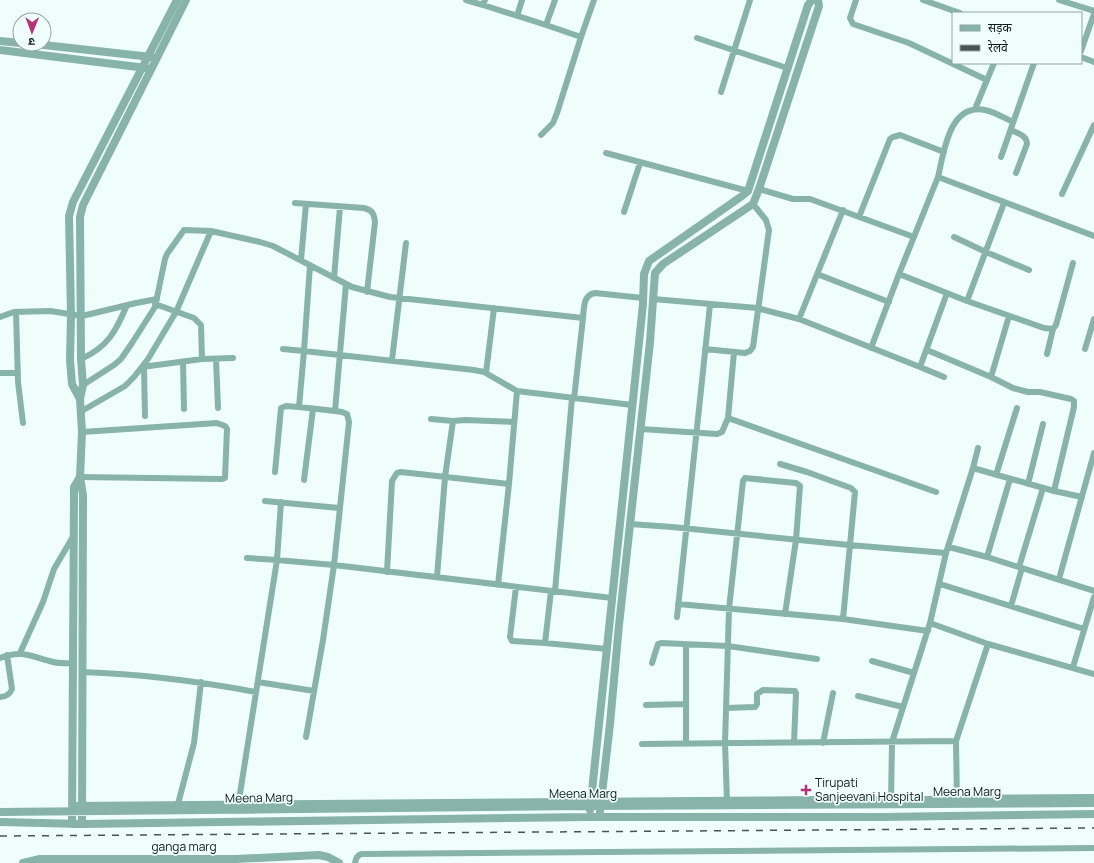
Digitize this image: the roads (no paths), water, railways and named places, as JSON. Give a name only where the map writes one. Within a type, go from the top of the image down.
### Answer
[{"type":"street","points":[[80,399],[72,384],[70,360],[71,315],[69,216],[73,202],[177,0]]},
{"type":"street","points":[[82,824],[83,495],[80,477],[82,432],[80,399],[83,385],[81,359],[82,316],[80,217],[83,205],[186,0]]},
{"type":"street","points":[[466,0],[484,3],[517,16],[581,37]]},
{"type":"street","points":[[517,16],[522,0]]},
{"type":"street","points":[[546,25],[555,0]]},
{"type":"street","points":[[541,135],[553,123],[557,114],[594,0]]},
{"type":"street","points":[[721,92],[750,0]]},
{"type":"street","points":[[589,817],[643,298],[644,274],[649,261],[748,191],[808,5],[812,0]]},
{"type":"street","points":[[600,817],[600,803],[650,342],[655,273],[663,264],[753,204],[819,6],[818,0]]},
{"type":"street","points":[[856,0],[850,18],[853,24],[909,43],[952,63]]},
{"type":"street","points":[[924,0],[942,3],[958,12]]},
{"type":"street","points":[[1059,0],[1094,13],[1082,48]]},
{"type":"street","points":[[697,38],[787,68]]},
{"type":"street","points":[[0,41],[12,42]]},
{"type":"street","points":[[52,46],[158,58]]},
{"type":"street","points":[[0,50],[152,69]]},
{"type":"street","points":[[1082,57],[1094,62]]},
{"type":"street","points":[[953,64],[987,80]]},
{"type":"street","points":[[975,109],[994,64]]},
{"type":"street","points":[[1001,157],[1034,64]]},
{"type":"street","points":[[872,348],[899,274],[938,177],[949,134],[958,117],[975,109],[999,114],[1013,122]]},
{"type":"street","points":[[1062,194],[1094,125]]},
{"type":"street","points":[[1010,130],[1026,137],[1027,140],[1027,144],[1016,173]]},
{"type":"street","points":[[859,217],[890,139],[893,136],[900,136],[944,152]]},
{"type":"street","points":[[606,153],[748,191]]},
{"type":"street","points":[[624,212],[640,163]]},
{"type":"street","points":[[938,177],[1094,236]]},
{"type":"street","points":[[759,189],[793,199],[810,198],[914,237]]},
{"type":"street","points":[[295,203],[369,210],[374,216],[375,222],[367,292]]},
{"type":"street","points":[[967,301],[1004,203]]},
{"type":"street","points":[[301,260],[306,204]]},
{"type":"street","points":[[705,350],[745,353],[750,351],[753,347],[769,230],[766,220],[753,204]]},
{"type":"street","points":[[334,278],[340,207]]},
{"type":"street","points":[[798,319],[843,210]]},
{"type":"street","points":[[83,385],[121,359],[156,302],[165,259],[184,230],[211,232],[273,246],[346,284],[367,292],[399,298],[583,318]]},
{"type":"street","points":[[80,412],[125,386],[143,367],[176,312],[211,232]]},
{"type":"street","points":[[954,237],[1029,270]]},
{"type":"street","points":[[392,360],[406,243]]},
{"type":"street","points":[[1047,354],[1073,263]]},
{"type":"street","points":[[299,407],[310,265]]},
{"type":"street","points":[[817,274],[889,302]]},
{"type":"street","points":[[899,274],[967,301],[1044,328],[1053,329]]},
{"type":"street","points":[[335,411],[346,284]]},
{"type":"street","points":[[545,643],[553,591],[573,398],[583,318],[586,299],[591,294],[595,293],[710,305],[758,308],[798,319],[944,377]]},
{"type":"street","points":[[920,367],[947,293]]},
{"type":"street","points":[[0,317],[16,312],[50,311],[82,316],[128,305],[156,302],[176,312],[194,318],[201,325],[202,359]]},
{"type":"street","points":[[81,359],[99,349],[106,343],[120,322],[128,305]]},
{"type":"street","points":[[677,617],[710,305]]},
{"type":"street","points":[[486,373],[494,308]]},
{"type":"street","points":[[16,312],[18,373],[22,423]]},
{"type":"street","points":[[991,377],[1009,316]]},
{"type":"street","points":[[1086,349],[1094,319]]},
{"type":"street","points":[[283,349],[474,370],[486,373],[517,391],[632,405]]},
{"type":"street","points":[[927,350],[1013,388],[1028,392],[1040,392],[1074,401],[1074,407],[1054,491]]},
{"type":"street","points":[[641,429],[696,434],[719,434],[722,432],[728,418],[734,352]]},
{"type":"street","points":[[143,367],[202,359],[233,358]]},
{"type":"street","points":[[216,359],[218,408]]},
{"type":"street","points":[[183,362],[184,409]]},
{"type":"street","points":[[143,367],[145,416]]},
{"type":"street","points":[[0,373],[18,373]]},
{"type":"street","points":[[498,585],[517,391]]},
{"type":"street","points":[[275,472],[281,408],[286,406],[299,407],[335,411],[347,414],[349,420],[334,565],[306,737]]},
{"type":"street","points":[[996,475],[1017,408]]},
{"type":"street","points":[[304,480],[313,409]]},
{"type":"street","points":[[728,418],[936,492]]},
{"type":"street","points":[[431,419],[514,422]]},
{"type":"street","points":[[437,577],[445,477],[454,421]]},
{"type":"street","points":[[80,477],[222,479],[225,478],[227,456],[227,429],[225,426],[218,423],[82,432]]},
{"type":"street","points":[[1028,484],[1043,424]]},
{"type":"street","points":[[890,817],[892,742],[928,630],[948,550],[974,468],[978,448]]},
{"type":"street","points":[[1059,580],[1082,497],[1091,479],[1094,453]]},
{"type":"street","points":[[780,464],[851,488],[855,492],[843,619]]},
{"type":"street","points":[[974,468],[1054,491],[1082,497]]},
{"type":"street","points":[[387,572],[392,481],[397,474],[401,472],[509,484]]},
{"type":"street","points":[[72,824],[74,487],[80,477]]},
{"type":"street","points":[[727,817],[725,743],[729,609],[743,479],[748,477],[796,483],[800,486],[796,540],[785,614]]},
{"type":"street","points":[[987,557],[1010,479]]},
{"type":"street","points":[[1011,606],[1043,488]]},
{"type":"street","points":[[264,501],[339,508]]},
{"type":"street","points":[[238,822],[238,806],[277,560],[281,502]]},
{"type":"street","points":[[630,524],[686,528],[850,545],[948,550],[987,557],[1094,591]]},
{"type":"street","points":[[20,653],[43,602],[54,569],[74,535]]},
{"type":"street","points":[[247,558],[334,565],[612,598]]},
{"type":"street","points":[[940,584],[1084,629]]},
{"type":"street","points":[[516,587],[510,637],[512,641],[607,649]]},
{"type":"street","points":[[1073,667],[1094,597]]},
{"type":"street","points":[[678,604],[843,619],[928,630]]},
{"type":"street","points":[[930,623],[988,644],[1094,674]]},
{"type":"street","points":[[652,663],[658,644],[661,643],[728,646],[817,659]]},
{"type":"street","points":[[957,816],[956,741],[988,644]]},
{"type":"street","points":[[686,645],[686,744]]},
{"type":"street","points":[[0,658],[7,655],[20,653],[31,654],[56,663],[73,663]]},
{"type":"street","points":[[0,697],[11,693],[12,689],[7,655]]},
{"type":"street","points":[[872,661],[914,673]]},
{"type":"street","points":[[82,672],[123,673],[201,682],[256,692]]},
{"type":"street","points":[[178,804],[194,743],[201,682]]},
{"type":"street","points":[[258,682],[314,692]]},
{"type":"street","points":[[726,708],[755,707],[757,704],[757,694],[763,690],[796,691],[794,743]]},
{"type":"street","points":[[823,743],[833,693]]},
{"type":"street","points":[[858,696],[903,707]]},
{"type":"street","points":[[646,705],[686,704]]},
{"type":"street","points":[[642,744],[956,741]]},
{"type":"street","points":[[957,801],[1094,797]]},
{"type":"street","name":"Meena Marg","points":[[0,812],[72,808],[590,803],[957,801],[1094,803]]},
{"type":"street","points":[[82,808],[178,804],[238,806]]},
{"type":"street","name":"Meena Marg","points":[[0,822],[82,824],[589,817],[890,817],[1094,814]]},
{"type":"street","points":[[355,863],[356,857],[362,854],[1094,848]]},
{"type":"street","name":"ganga marg","points":[[25,862],[40,859],[63,861],[286,860],[319,855],[328,857],[340,863]]},
{"type":"railway","points":[[0,836],[1094,828]]},
{"type":"place","name":"Tirupati Sanjeevani Hospital","points":[[806,790]]}]
